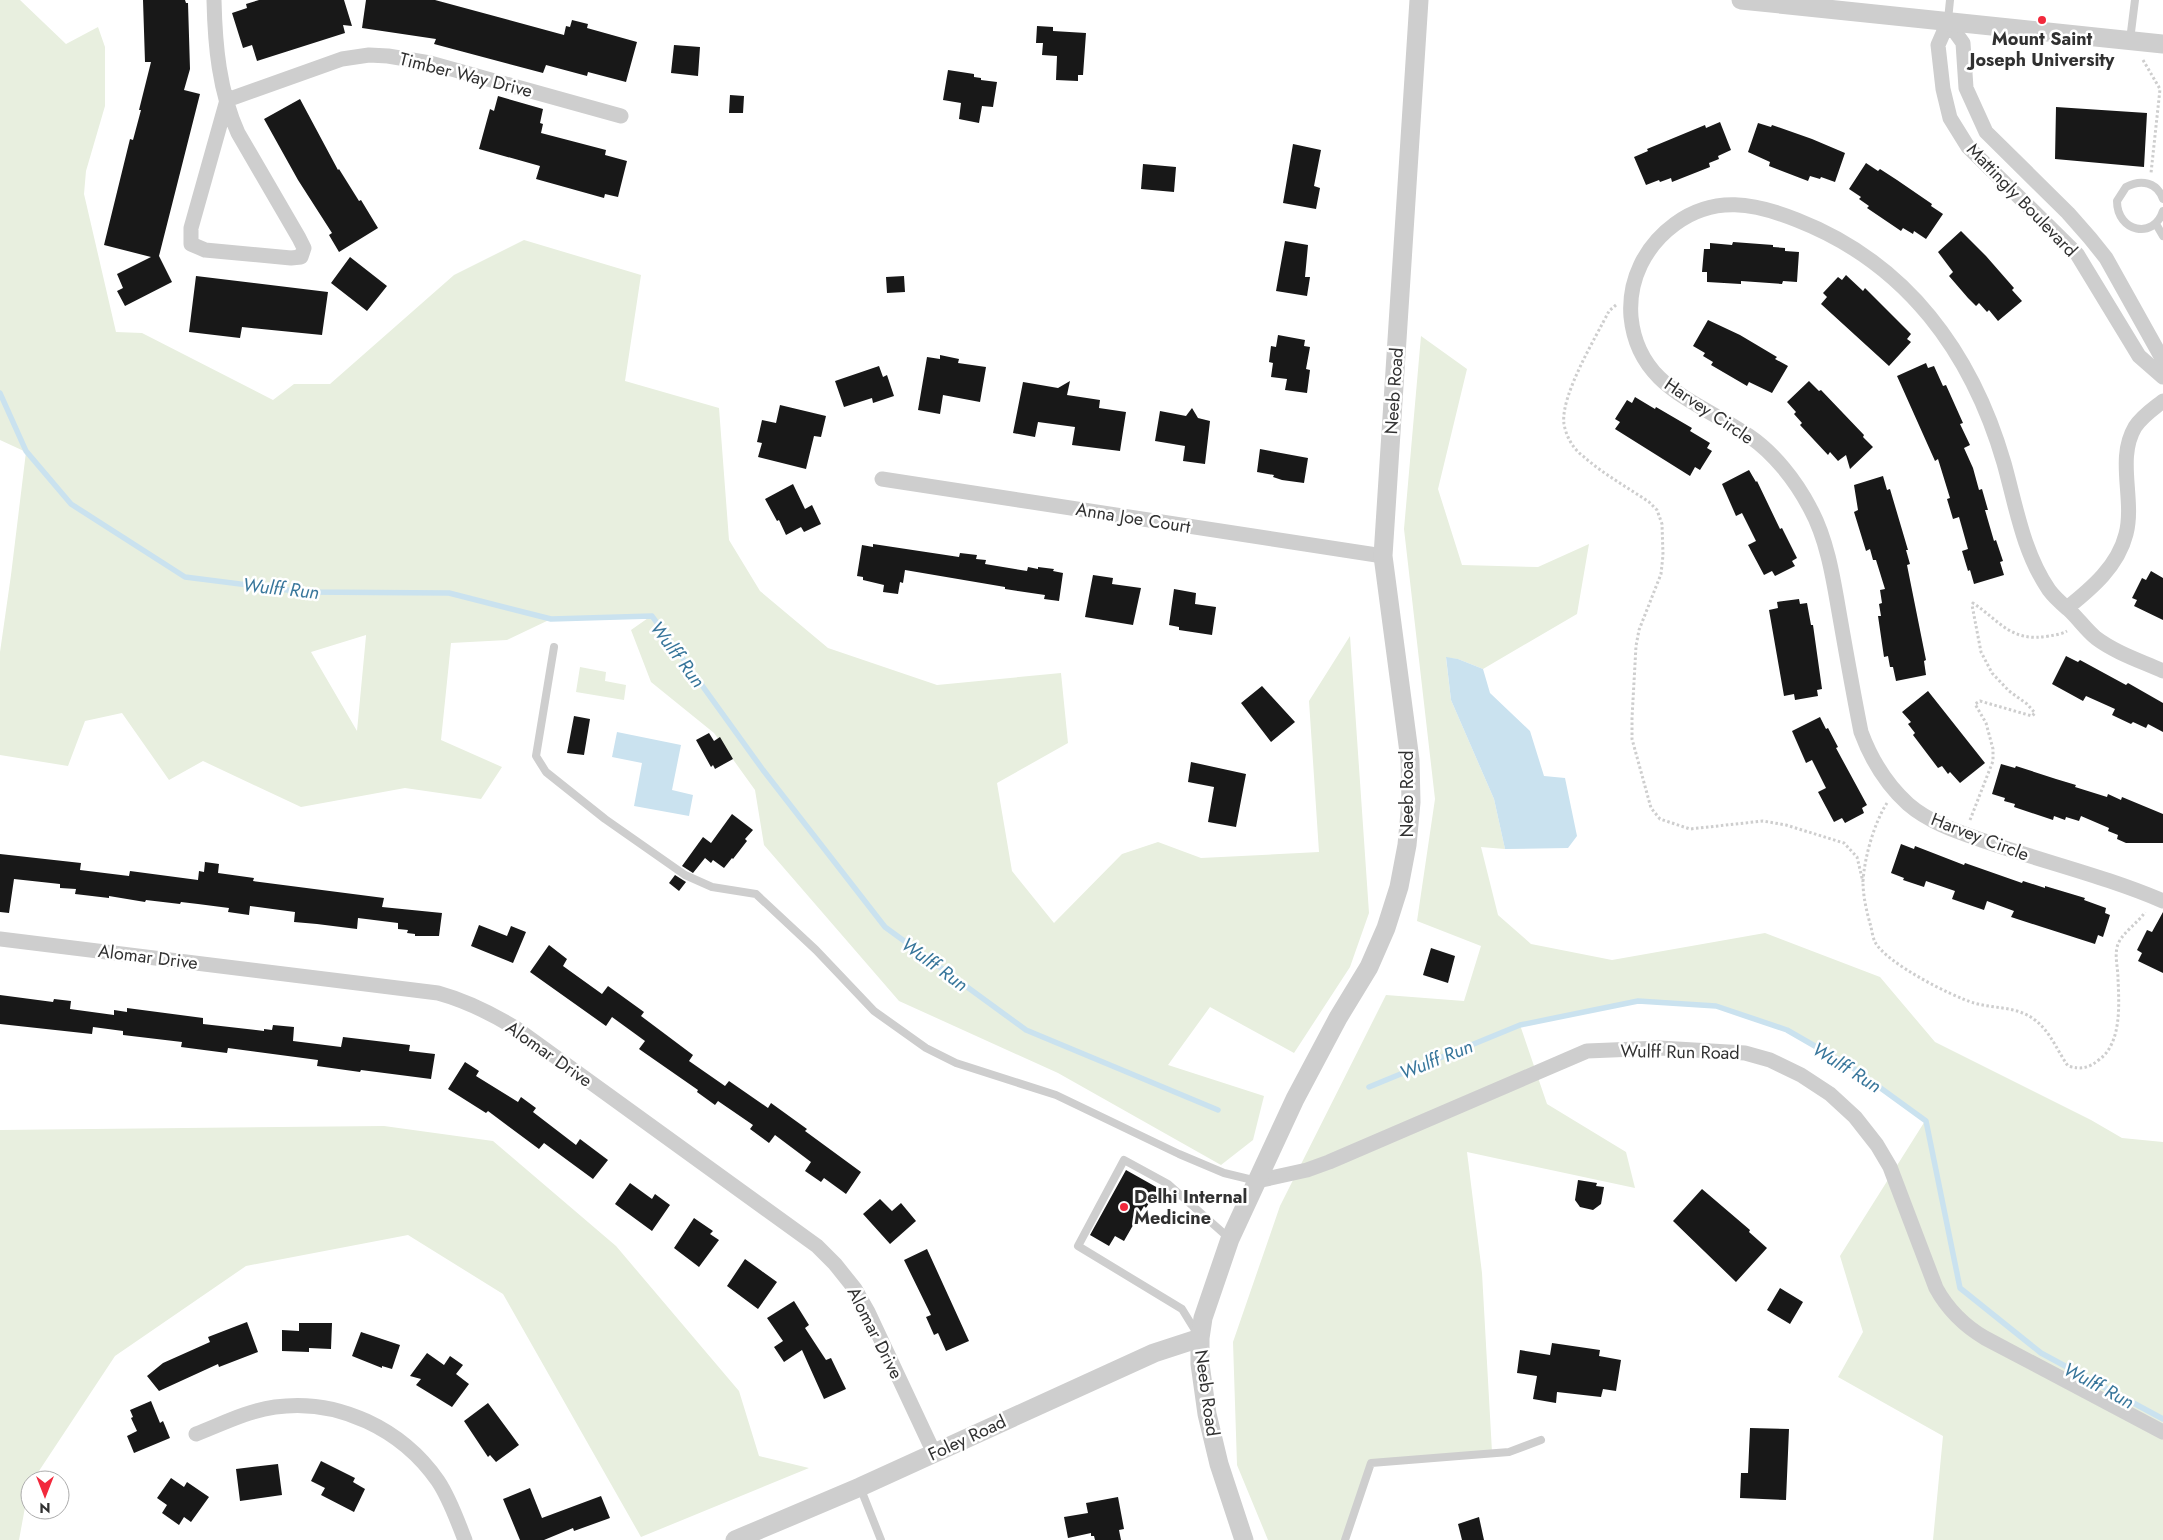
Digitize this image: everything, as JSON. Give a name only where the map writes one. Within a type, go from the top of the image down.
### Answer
[{"type":"street","points":[[214,0],[215,46],[227,100],[238,133],[302,243],[304,248],[301,256],[291,258],[205,250],[192,244],[191,228],[227,100]]},
{"type":"street","name":"Neeb Road","points":[[1244,1540],[1219,1464],[1208,1421],[1200,1364],[1200,1338],[1208,1297],[1230,1239],[1295,1099],[1338,1018],[1369,966],[1386,928],[1399,887],[1410,820],[1410,760],[1383,556],[1419,0]]},
{"type":"street","points":[[1741,0],[1842,6],[1948,22],[2163,44]]},
{"type":"street","name":"Mattingly Boulevard","points":[[1948,22],[1963,43],[1966,88],[1986,132],[2090,238],[2106,258],[2163,360]]},
{"type":"street","name":"Mattingly Boulevard","points":[[1948,22],[1938,45],[1943,89],[1950,118],[1968,147],[2077,254],[2139,356],[2163,376]]},
{"type":"street","name":"Timber Way Drive","points":[[227,100],[342,59],[369,55],[430,63],[621,116]]},
{"type":"street","name":"Harvey Circle","points":[[2158,899],[2134,888],[1965,834],[1926,817],[1909,805],[1876,766],[1861,732],[1832,573],[1820,528],[1809,506],[1785,471],[1768,452],[1749,436],[1666,385],[1651,370],[1642,356],[1634,336],[1632,289],[1638,269],[1648,250],[1665,231],[1686,216],[1706,208],[1722,205],[1748,206],[1786,216],[1842,242],[1878,265],[1904,286],[1926,311],[1965,366],[1981,397],[2000,451],[2023,534],[2033,561],[2050,591],[2060,604],[2067,608],[2094,637],[2111,648],[2163,671]]},
{"type":"street","points":[[2067,608],[2104,575],[2116,558],[2126,534],[2130,514],[2126,463],[2128,442],[2136,427],[2147,414],[2163,401]]},
{"type":"street","name":"Anna Joe Court","points":[[882,479],[1383,556]]},
{"type":"street","name":"Alomar Drive","points":[[0,939],[438,993],[464,1001],[491,1013],[517,1029],[801,1235],[836,1264],[868,1312],[934,1453]]},
{"type":"street","name":"Wulff Run Road","points":[[1257,1181],[1307,1170],[1329,1162],[1587,1051],[1660,1048],[1745,1053],[1770,1060],[1802,1075],[1830,1094],[1855,1117],[1877,1145],[1890,1167],[1936,1288],[1944,1304],[1956,1318],[1985,1338],[2163,1432]]},
{"type":"street","name":"Foley Road","points":[[735,1540],[860,1487],[1154,1353],[1200,1338]]},
{"type":"street","points":[[196,1434],[251,1412],[276,1407],[302,1406],[354,1416],[379,1427],[394,1437],[423,1462],[446,1495],[465,1540]]},
{"type":"lane","points":[[1948,22],[1950,0]]},
{"type":"lane","points":[[2130,40],[2135,0]]},
{"type":"lane","points":[[2163,199],[2161,193],[2150,184],[2134,183],[2126,187],[2117,201],[2117,210],[2120,218],[2134,228],[2143,229],[2156,224],[2163,211]]},
{"type":"lane","points":[[2156,224],[2163,236]]},
{"type":"lane","points":[[554,647],[536,756],[546,772],[605,819],[685,875],[712,887],[756,894],[816,950],[874,1011],[926,1048],[956,1063],[1056,1095],[1179,1154],[1224,1173],[1257,1181]]},
{"type":"lane","points":[[1200,1338],[1182,1309],[1078,1246],[1124,1160],[1168,1184],[1230,1239]]},
{"type":"lane","points":[[1345,1540],[1371,1463],[1509,1452],[1541,1440]]},
{"type":"lane","points":[[860,1487],[881,1540]]},
{"type":"path","points":[[2130,40],[2160,89],[2150,184]]},
{"type":"path","points":[[1632,303],[1614,305],[1609,311],[1573,384],[1565,407],[1564,423],[1570,441],[1582,456],[1649,502],[1657,510],[1662,524],[1663,554],[1661,574],[1639,630],[1636,646],[1632,718],[1632,739],[1651,808],[1660,819],[1690,829],[1763,821],[1786,825],[1844,843],[1856,857],[1875,943],[1894,960],[1941,990],[1974,1003],[2017,1010],[2035,1020],[2047,1032],[2068,1066],[2078,1069],[2090,1067],[2104,1057],[2114,1041],[2118,978],[2116,956],[2118,944],[2158,899]]},
{"type":"path","points":[[1965,834],[1993,761],[1993,749],[1986,723],[1975,704],[1980,701],[2032,716],[2035,713],[2027,704],[2009,691],[1992,673],[1981,652],[1973,603],[2000,626],[2019,636],[2043,637],[2065,633],[2080,621]]},
{"type":"path","points":[[1863,882],[1869,850],[1879,815],[1895,790]]},
{"type":"green space","points":[[0,0],[20,0],[66,44],[98,27],[105,47],[105,106],[86,171],[84,194],[116,332],[142,333],[273,400],[294,384],[330,384],[454,275],[524,240],[641,275],[625,381],[719,408],[729,540],[760,591],[828,648],[937,685],[1061,673],[1068,743],[997,783],[1012,871],[1054,923],[1122,854],[1158,842],[1201,858],[1319,852],[1309,701],[1350,636],[1369,913],[1350,967],[1294,1053],[1210,1007],[1168,1065],[1264,1096],[1253,1140],[1221,1165],[1058,1073],[899,1001],[764,845],[755,790],[714,733],[651,682],[631,630],[651,616],[551,619],[507,640],[451,643],[441,740],[502,767],[481,799],[405,788],[301,807],[203,761],[169,780],[122,713],[85,721],[68,766],[0,755],[0,652],[26,452],[0,440]],"holes":[[[366,635],[357,731],[311,652]]]},
{"type":"green space","points":[[1421,336],[1467,369],[1438,489],[1462,565],[1538,567],[1589,544],[1577,614],[1483,669],[1458,659],[1446,658],[1451,700],[1494,799],[1505,849],[1481,847],[1498,915],[1531,944],[1612,960],[1765,933],[1880,977],[1935,1042],[2091,1120],[2122,1138],[2163,1142],[2163,1540],[1933,1540],[1943,1436],[1838,1377],[1863,1332],[1840,1256],[1925,1121],[1853,1068],[1787,1030],[1716,1006],[1638,1001],[1520,1025],[1547,1104],[1626,1152],[1635,1188],[1467,1152],[1482,1273],[1492,1452],[1371,1463],[1345,1540],[1268,1540],[1237,1465],[1233,1342],[1280,1206],[1386,995],[1464,1001],[1481,946],[1417,921],[1435,799],[1404,529]]},
{"type":"green space","points":[[580,667],[606,672],[605,681],[626,685],[624,700],[576,692]]},
{"type":"green space","points":[[384,1126],[493,1141],[616,1246],[739,1391],[759,1456],[809,1468],[641,1537],[503,1294],[408,1235],[246,1266],[115,1356],[40,1470],[20,1470],[20,1520],[23,1520],[19,1540],[0,1540],[0,1130]]},
{"type":"water","points":[[1446,657],[1458,659],[1483,669],[1490,693],[1530,731],[1544,776],[1565,778],[1577,836],[1568,848],[1505,849],[1494,799],[1451,700]]},
{"type":"water","points":[[617,732],[681,745],[672,790],[693,795],[689,816],[634,806],[642,763],[612,757]]},
{"type":"building","points":[[143,0],[185,0],[188,3],[190,69],[184,90],[200,94],[159,256],[172,282],[125,306],[117,291],[123,288],[117,274],[151,257],[104,245],[130,139],[133,140],[141,110],[139,110],[151,62],[145,62]]},
{"type":"building","points":[[259,0],[344,0],[352,26],[343,25],[345,33],[257,61],[252,45],[243,48],[232,13],[247,8],[246,4]]},
{"type":"building","points":[[366,0],[435,0],[564,35],[566,26],[570,27],[572,20],[588,24],[587,28],[637,42],[626,82],[588,72],[587,76],[546,65],[543,73],[434,44],[436,39],[362,28]]},
{"type":"building","points":[[1037,26],[1053,27],[1053,31],[1086,33],[1083,75],[1078,75],[1078,81],[1056,80],[1057,56],[1042,55],[1043,43],[1036,43]]},
{"type":"building","points":[[674,45],[700,47],[698,76],[671,73]]},
{"type":"building","points":[[948,70],[974,74],[974,77],[981,78],[981,80],[997,82],[993,107],[982,106],[979,123],[959,119],[961,103],[943,100]]},
{"type":"building","points":[[730,95],[744,96],[743,113],[729,113]]},
{"type":"building","points":[[498,96],[543,109],[540,123],[543,124],[541,133],[606,150],[605,155],[627,161],[618,197],[605,194],[604,198],[536,179],[540,166],[479,149],[490,109],[494,111]]},
{"type":"building","points":[[300,99],[338,170],[359,201],[361,200],[378,228],[339,252],[329,235],[332,233],[298,180],[264,119]]},
{"type":"building","points":[[2056,107],[2147,113],[2144,167],[2055,159]]},
{"type":"building","points":[[1720,122],[1731,150],[1718,156],[1719,159],[1709,163],[1710,167],[1672,182],[1671,178],[1646,185],[1634,157],[1648,151],[1647,149],[1705,125],[1706,128]]},
{"type":"building","points":[[1758,123],[1771,127],[1772,125],[1845,153],[1835,182],[1821,177],[1820,179],[1810,176],[1808,181],[1769,166],[1770,162],[1748,152]]},
{"type":"building","points":[[1293,144],[1321,150],[1314,186],[1320,188],[1316,209],[1283,203]]},
{"type":"building","points":[[1866,163],[1897,180],[1932,204],[1931,206],[1943,214],[1926,239],[1914,231],[1913,234],[1903,228],[1901,231],[1867,208],[1869,206],[1859,199],[1861,197],[1849,189]]},
{"type":"building","points":[[1143,164],[1176,167],[1174,192],[1141,189]]},
{"type":"building","points":[[1961,231],[2014,288],[2012,290],[2022,301],[1998,321],[1989,310],[1987,312],[1979,303],[1976,306],[1968,298],[1949,276],[1953,272],[1938,252]]},
{"type":"building","points":[[1285,241],[1308,245],[1305,277],[1310,277],[1307,296],[1276,291]]},
{"type":"building","points":[[1733,242],[1773,245],[1773,247],[1785,248],[1785,251],[1799,252],[1797,282],[1783,281],[1782,284],[1741,281],[1741,284],[1707,282],[1707,272],[1702,272],[1704,249],[1710,249],[1710,243],[1732,245]]},
{"type":"building","points":[[350,257],[387,286],[367,311],[331,283]]},
{"type":"building","points":[[1846,275],[1863,291],[1865,288],[1911,334],[1907,339],[1911,342],[1889,366],[1821,304],[1827,297],[1823,293],[1838,277],[1842,280]]},
{"type":"building","points":[[196,276],[328,292],[322,335],[242,327],[240,338],[189,332]]},
{"type":"building","points":[[904,276],[905,292],[887,293],[886,277]]},
{"type":"building","points":[[1708,320],[1740,335],[1777,357],[1775,359],[1788,366],[1772,393],[1749,382],[1747,386],[1711,365],[1713,362],[1703,356],[1705,353],[1693,346]]},
{"type":"building","points":[[1278,335],[1305,340],[1304,346],[1310,347],[1306,369],[1310,370],[1307,393],[1285,390],[1287,379],[1271,377],[1273,363],[1269,362],[1271,346],[1276,347]]},
{"type":"building","points":[[940,355],[959,359],[958,363],[986,367],[980,402],[943,395],[940,414],[918,410],[927,357],[940,359]]},
{"type":"building","points":[[1926,363],[1928,368],[1934,366],[1943,386],[1946,385],[1963,423],[1960,424],[1970,445],[1964,448],[1973,468],[1979,490],[1982,489],[1988,510],[1985,510],[1994,541],[1996,540],[2003,561],[2000,562],[2004,575],[1974,584],[1962,551],[1968,549],[1959,517],[1953,519],[1947,499],[1950,498],[1938,459],[1935,461],[1897,376]]},
{"type":"building","points":[[879,366],[883,377],[887,375],[894,396],[873,403],[872,398],[844,407],[835,381]]},
{"type":"building","points":[[1070,381],[1067,395],[1100,400],[1099,408],[1126,412],[1120,451],[1072,445],[1075,427],[1038,422],[1035,437],[1013,433],[1023,382],[1058,388]]},
{"type":"building","points":[[1809,381],[1819,391],[1821,390],[1873,447],[1850,469],[1846,455],[1838,461],[1830,452],[1828,455],[1800,425],[1802,423],[1794,414],[1796,412],[1787,402]]},
{"type":"building","points":[[1635,397],[1692,428],[1690,431],[1710,443],[1707,448],[1712,451],[1700,470],[1695,467],[1690,476],[1615,429],[1620,422],[1615,419],[1627,400],[1632,403]]},
{"type":"building","points":[[780,405],[826,416],[821,437],[814,436],[806,469],[758,457],[762,443],[757,442],[762,420],[776,423]]},
{"type":"building","points":[[1192,408],[1198,418],[1210,421],[1205,464],[1183,461],[1185,446],[1155,441],[1160,411],[1186,416]]},
{"type":"building","points":[[1260,449],[1308,458],[1304,483],[1282,480],[1273,477],[1274,475],[1257,472]]},
{"type":"building","points":[[1749,470],[1757,481],[1780,529],[1782,528],[1797,558],[1792,561],[1795,566],[1775,576],[1772,571],[1764,575],[1748,545],[1756,541],[1742,513],[1736,516],[1722,484]]},
{"type":"building","points":[[1883,476],[1887,490],[1890,489],[1908,550],[1906,550],[1910,564],[1907,565],[1926,660],[1924,661],[1926,675],[1896,681],[1888,656],[1884,657],[1878,616],[1881,616],[1879,604],[1882,603],[1880,590],[1885,589],[1876,560],[1873,560],[1870,549],[1866,551],[1854,512],[1858,510],[1854,485]]},
{"type":"building","points":[[793,484],[805,509],[812,505],[821,524],[804,532],[801,527],[786,535],[779,520],[777,521],[765,499]]},
{"type":"building","points":[[873,544],[959,557],[960,553],[977,555],[976,559],[986,560],[985,564],[1027,571],[1028,567],[1054,569],[1053,571],[1063,573],[1059,601],[1044,599],[1045,595],[905,570],[903,583],[900,582],[898,594],[883,592],[884,585],[863,580],[863,577],[857,576],[862,545],[873,547]]},
{"type":"building","points":[[2151,571],[2163,578],[2163,620],[2134,606],[2137,600],[2132,598],[2142,578],[2146,580]]},
{"type":"building","points":[[1093,575],[1113,578],[1112,584],[1141,588],[1133,625],[1085,617]]},
{"type":"building","points":[[1174,589],[1196,593],[1195,604],[1216,607],[1212,635],[1179,630],[1179,627],[1169,625]]},
{"type":"building","points":[[1799,599],[1800,604],[1807,603],[1811,625],[1813,625],[1822,689],[1817,690],[1818,696],[1795,700],[1794,694],[1784,696],[1769,610],[1778,608],[1777,602]]},
{"type":"building","points":[[2066,656],[2078,662],[2080,660],[2126,685],[2128,683],[2163,703],[2163,732],[2148,724],[2146,728],[2133,722],[2131,724],[2112,715],[2115,709],[2086,696],[2083,701],[2052,684]]},
{"type":"building","points":[[1262,686],[1295,722],[1271,742],[1241,703]]},
{"type":"building","points":[[1928,691],[1985,763],[1960,783],[1950,772],[1948,774],[1942,766],[1938,768],[1913,735],[1915,733],[1908,724],[1911,722],[1902,712]]},
{"type":"building","points":[[574,716],[590,719],[584,755],[567,753]]},
{"type":"building","points":[[1820,717],[1826,729],[1828,728],[1838,747],[1836,748],[1867,805],[1862,808],[1864,813],[1845,823],[1842,818],[1834,822],[1818,792],[1826,788],[1812,760],[1806,763],[1792,731]]},
{"type":"building","points":[[709,733],[714,741],[720,737],[733,759],[715,769],[713,765],[711,767],[696,740]]},
{"type":"building","points":[[1191,762],[1246,774],[1236,827],[1208,822],[1214,787],[1188,782]]},
{"type":"building","points":[[2001,764],[2015,768],[2016,766],[2107,797],[2108,794],[2121,800],[2122,797],[2163,814],[2163,843],[2126,843],[2117,839],[2118,835],[2108,831],[2109,828],[2081,816],[2079,821],[2066,817],[2065,820],[2054,816],[2053,820],[2014,807],[2015,804],[2004,801],[2005,798],[1992,794]]},
{"type":"building","points":[[732,814],[753,830],[733,859],[724,868],[713,860],[711,863],[705,858],[693,873],[682,866],[703,837],[711,843]]},
{"type":"building","points":[[1901,844],[1914,849],[1915,846],[1964,865],[1965,863],[2022,883],[2023,881],[2045,888],[2045,886],[2085,898],[2084,900],[2106,908],[2105,913],[2110,915],[2103,937],[2098,935],[2095,944],[2011,917],[2014,911],[1987,901],[1984,910],[1952,899],[1955,891],[1926,881],[1924,887],[1903,880],[1904,878],[1891,873]]},
{"type":"building","points":[[0,854],[81,863],[80,870],[129,876],[130,871],[198,880],[199,871],[204,872],[205,862],[219,864],[218,873],[254,878],[253,881],[384,898],[382,907],[442,913],[439,936],[415,936],[415,934],[407,933],[408,930],[398,929],[398,923],[358,918],[357,929],[294,922],[295,912],[250,906],[249,915],[228,912],[229,908],[198,904],[146,900],[145,902],[109,896],[109,898],[75,894],[76,889],[60,888],[60,884],[14,879],[9,913],[0,912]]},
{"type":"building","points":[[675,875],[686,882],[679,891],[669,883]]},
{"type":"building","points":[[2163,912],[2163,973],[2138,961],[2142,953],[2137,950],[2147,930],[2152,932]]},
{"type":"building","points":[[479,925],[507,936],[511,926],[526,932],[513,963],[471,946]]},
{"type":"building","points":[[549,945],[567,959],[563,966],[602,994],[608,986],[644,1012],[641,1016],[693,1055],[689,1061],[725,1086],[729,1081],[768,1108],[771,1103],[807,1129],[805,1131],[861,1172],[846,1194],[824,1178],[821,1182],[805,1171],[811,1162],[775,1135],[769,1143],[750,1129],[753,1125],[718,1101],[715,1105],[697,1092],[698,1090],[639,1049],[645,1041],[612,1017],[606,1026],[530,972]]},
{"type":"building","points":[[1431,948],[1455,956],[1448,983],[1423,975]]},
{"type":"building","points":[[0,995],[53,1002],[54,999],[71,1001],[70,1009],[114,1015],[114,1010],[127,1012],[127,1008],[203,1018],[203,1024],[264,1031],[264,1029],[272,1030],[273,1025],[294,1027],[293,1041],[341,1047],[343,1037],[410,1045],[409,1051],[435,1054],[431,1079],[317,1066],[318,1060],[228,1048],[227,1053],[181,1047],[182,1042],[123,1035],[123,1031],[93,1027],[92,1034],[0,1024]]},
{"type":"building","points":[[465,1062],[479,1071],[476,1076],[518,1102],[521,1097],[536,1108],[533,1112],[576,1145],[580,1139],[608,1160],[593,1179],[544,1143],[539,1149],[488,1111],[486,1113],[448,1089]]},
{"type":"building","name":"Delhi Internal Medicine","points":[[1126,1170],[1158,1188],[1146,1208],[1144,1206],[1124,1241],[1115,1236],[1109,1246],[1090,1235]]},
{"type":"building","points":[[1578,1180],[1597,1183],[1596,1186],[1604,1187],[1601,1204],[1593,1210],[1580,1207],[1575,1200]]},
{"type":"building","points":[[630,1183],[652,1199],[655,1194],[670,1205],[652,1231],[615,1204]]},
{"type":"building","points":[[1702,1189],[1750,1230],[1749,1232],[1767,1248],[1736,1282],[1673,1221]]},
{"type":"building","points":[[880,1199],[892,1211],[901,1203],[916,1221],[890,1244],[863,1214]]},
{"type":"building","points":[[694,1218],[713,1231],[710,1234],[719,1240],[699,1267],[674,1248]]},
{"type":"building","points":[[927,1249],[969,1341],[946,1351],[938,1333],[934,1335],[926,1317],[931,1315],[904,1260]]},
{"type":"building","points":[[745,1259],[777,1282],[758,1309],[727,1286]]},
{"type":"building","points":[[1780,1288],[1803,1302],[1790,1324],[1767,1310]]},
{"type":"building","points":[[794,1301],[809,1325],[805,1328],[826,1360],[831,1358],[846,1389],[824,1399],[802,1350],[784,1362],[774,1347],[783,1341],[767,1318]]},
{"type":"building","points":[[247,1322],[258,1352],[219,1367],[218,1364],[159,1391],[147,1376],[163,1363],[210,1342],[208,1337]]},
{"type":"building","points":[[299,1323],[332,1323],[331,1349],[309,1348],[309,1352],[282,1351],[282,1330],[299,1331]]},
{"type":"building","points":[[361,1332],[400,1345],[392,1369],[382,1366],[382,1368],[352,1356]]},
{"type":"building","points":[[1552,1343],[1600,1350],[1599,1356],[1621,1360],[1616,1391],[1603,1389],[1601,1397],[1557,1392],[1556,1403],[1533,1399],[1537,1376],[1517,1373],[1520,1350],[1550,1355]]},
{"type":"building","points":[[427,1353],[444,1365],[450,1356],[463,1365],[456,1374],[469,1384],[452,1407],[416,1385],[421,1379],[410,1376]]},
{"type":"building","points":[[151,1401],[160,1423],[163,1421],[170,1438],[134,1453],[127,1436],[137,1431],[131,1418],[133,1417],[130,1410]]},
{"type":"building","points":[[488,1403],[519,1445],[496,1462],[490,1455],[488,1457],[464,1421]]},
{"type":"building","points":[[1750,1428],[1789,1429],[1786,1500],[1740,1498],[1741,1473],[1748,1473]]},
{"type":"building","points":[[321,1461],[355,1478],[353,1482],[365,1489],[354,1512],[321,1495],[325,1488],[311,1481]]},
{"type":"building","points":[[278,1464],[282,1495],[240,1501],[236,1469]]},
{"type":"building","points":[[171,1478],[184,1487],[187,1482],[209,1497],[191,1522],[184,1517],[179,1525],[162,1513],[167,1505],[157,1498]]},
{"type":"building","points":[[530,1488],[542,1518],[601,1496],[610,1518],[574,1531],[573,1528],[544,1540],[520,1540],[503,1499]]},
{"type":"building","points":[[1118,1497],[1124,1529],[1119,1530],[1121,1540],[1095,1540],[1091,1533],[1068,1538],[1064,1517],[1088,1513],[1086,1503]]},
{"type":"building","points":[[1479,1517],[1484,1540],[1462,1540],[1458,1524]]},
{"type":"waterway","name":"Wulff Run","points":[[0,393],[26,451],[71,504],[185,577],[303,592],[449,593],[551,619],[652,616],[763,770],[885,927],[1026,1030],[1218,1110]]},
{"type":"waterway","name":"Wulff Run","points":[[1369,1087],[1520,1025],[1638,1001],[1716,1006],[1787,1030],[1853,1068],[1926,1121],[1960,1288],[2041,1353],[2163,1419]]},
{"type":"place","name":"Mount Saint Joseph University","points":[[2042,20]]},
{"type":"place","name":"Delhi Internal Medicine","points":[[1124,1207]]}]
